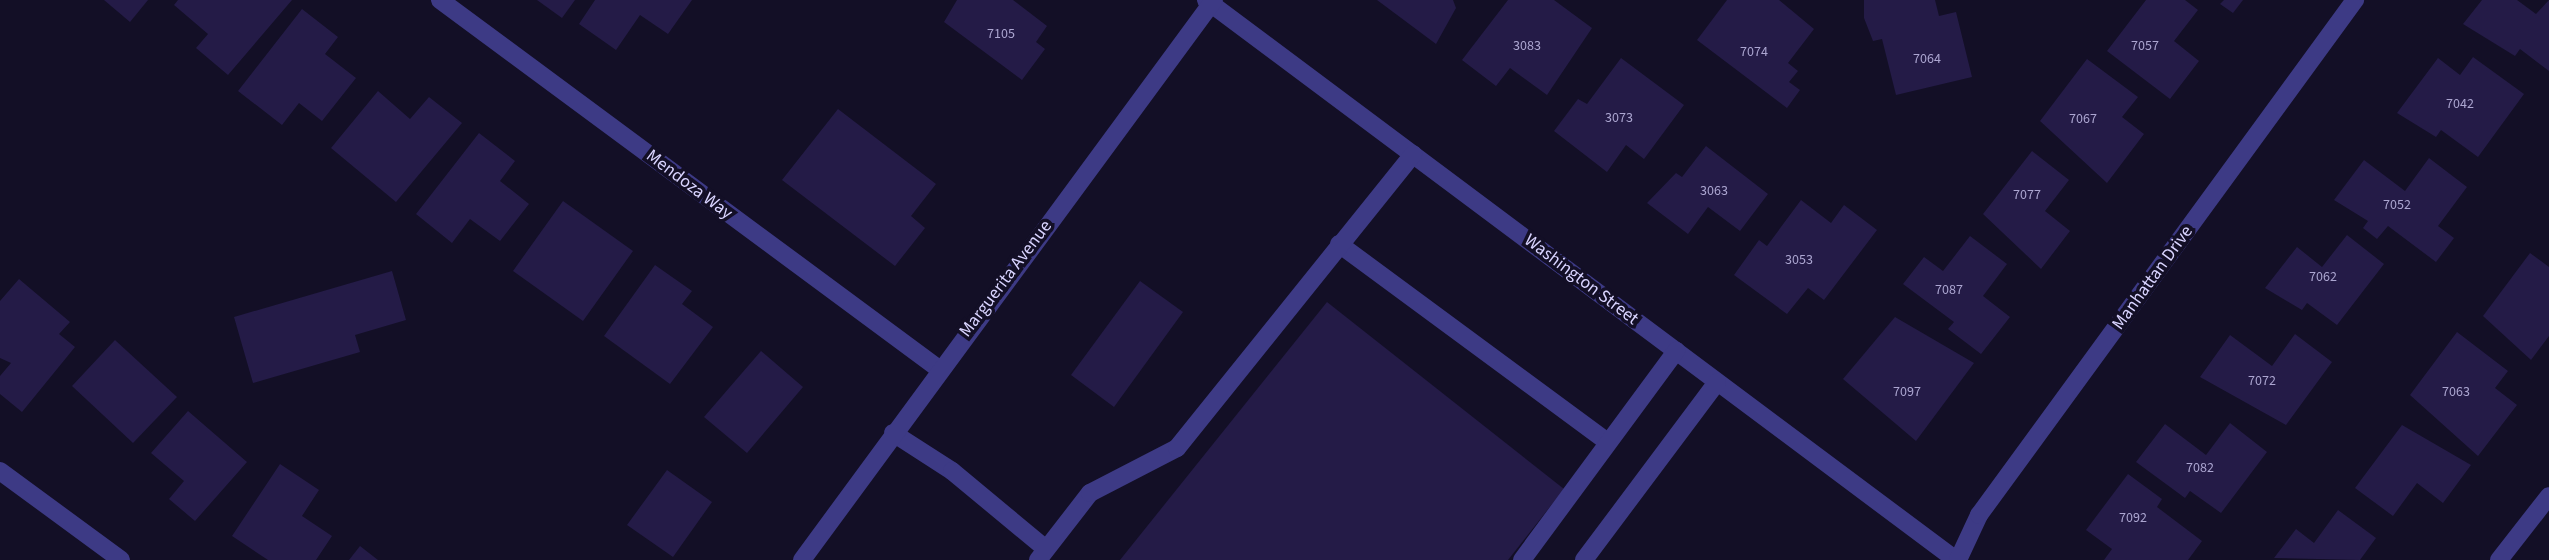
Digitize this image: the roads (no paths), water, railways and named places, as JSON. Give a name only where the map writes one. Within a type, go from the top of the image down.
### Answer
[{"type":"street","name":"Mendoza Way","points":[[440,0],[939,369]]},
{"type":"street","name":"Manhattan Drive","points":[[1957,560],[1979,515],[2355,0]]},
{"type":"street","name":"Marguerita Avenue","points":[[802,560],[1210,1]]},
{"type":"street","name":"Washington Street","points":[[1210,1],[1957,560]]},
{"type":"street","points":[[893,433],[951,471],[1042,555],[1090,493],[1177,449],[1413,154]]},
{"type":"street","points":[[1339,244],[1606,441]]},
{"type":"street","points":[[1522,560],[1606,441],[1676,351]]},
{"type":"street","points":[[1584,560],[1717,382]]},
{"type":"street","points":[[0,471],[121,560]]},
{"type":"street","points":[[2500,560],[2549,496]]}]
